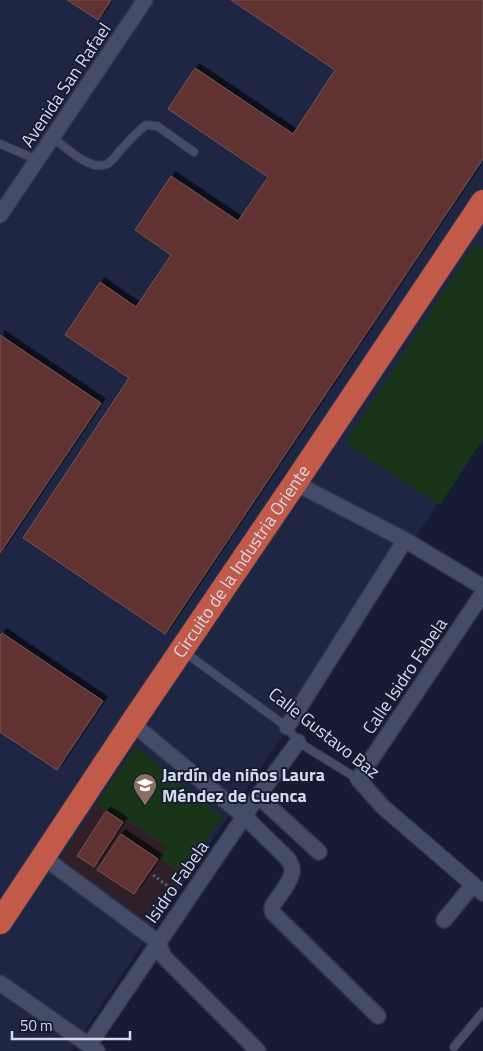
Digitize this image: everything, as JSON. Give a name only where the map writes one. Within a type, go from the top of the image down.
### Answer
[{"type":"highway","name":"Circuito de la Industria Oriente","points":[[0,922],[132,722],[483,202]]},
{"type":"street","name":"Avenida San Rafael","points":[[0,215],[146,0]]},
{"type":"street","points":[[295,483],[405,540],[483,587]]},
{"type":"street","points":[[287,727],[405,540]]},
{"type":"street","name":"Calle Isidro Fabela","points":[[358,780],[483,593]]},
{"type":"street","points":[[132,722],[245,817],[288,859],[292,866],[291,878],[273,905],[272,913],[378,1016]]},
{"type":"street","name":"Isidro Fabela","points":[[93,1048],[158,942],[258,796],[298,742]]},
{"type":"street","name":"Calle Gustavo Baz","points":[[358,780],[383,807],[478,889]]},
{"type":"street","points":[[258,796],[319,852]]},
{"type":"street","points":[[43,857],[158,942],[164,957],[258,1051]]},
{"type":"street","points":[[444,920],[478,889]]},
{"type":"street","points":[[0,983],[93,1048]]},
{"type":"lane","points":[[52,138],[93,166],[106,165],[119,153],[132,136],[146,125],[157,126],[194,152]]},
{"type":"lane","points":[[0,144],[38,160]]},
{"type":"lane","name":"Calle Gustavo Baz","points":[[181,650],[287,727],[298,742],[358,780]]},
{"type":"lane","points":[[454,1047],[483,1012]]},
{"type":"path","points":[[153,875],[187,901]]},
{"type":"shaded area","points":[[0,0],[483,0],[483,436],[71,1051],[0,1051]]},
{"type":"shaded area","points":[[136,746],[223,817],[149,922],[60,858]]},
{"type":"green space","points":[[475,243],[483,248],[483,439],[440,505],[345,443]]},
{"type":"green space","points":[[136,746],[223,817],[181,876],[160,858],[168,848],[126,819],[123,822],[97,804]]},
{"type":"building","points":[[67,0],[111,0],[98,20]]},
{"type":"building","points":[[231,0],[483,0],[483,159],[165,634],[23,538],[129,378],[65,335],[100,282],[136,307],[171,255],[135,230],[171,176],[238,221],[268,177],[168,109],[195,68],[293,134],[335,70]]},
{"type":"building","points":[[0,335],[101,403],[0,553]]},
{"type":"building","points":[[2,633],[103,701],[57,770],[0,732],[0,636]]},
{"type":"building","points":[[106,811],[123,822],[94,867],[77,856]]},
{"type":"building","points":[[121,834],[158,859],[134,894],[97,870]]},
{"type":"place","name":"Jardín de niños Laura Méndez de Cuenca","points":[[145,806]]}]
